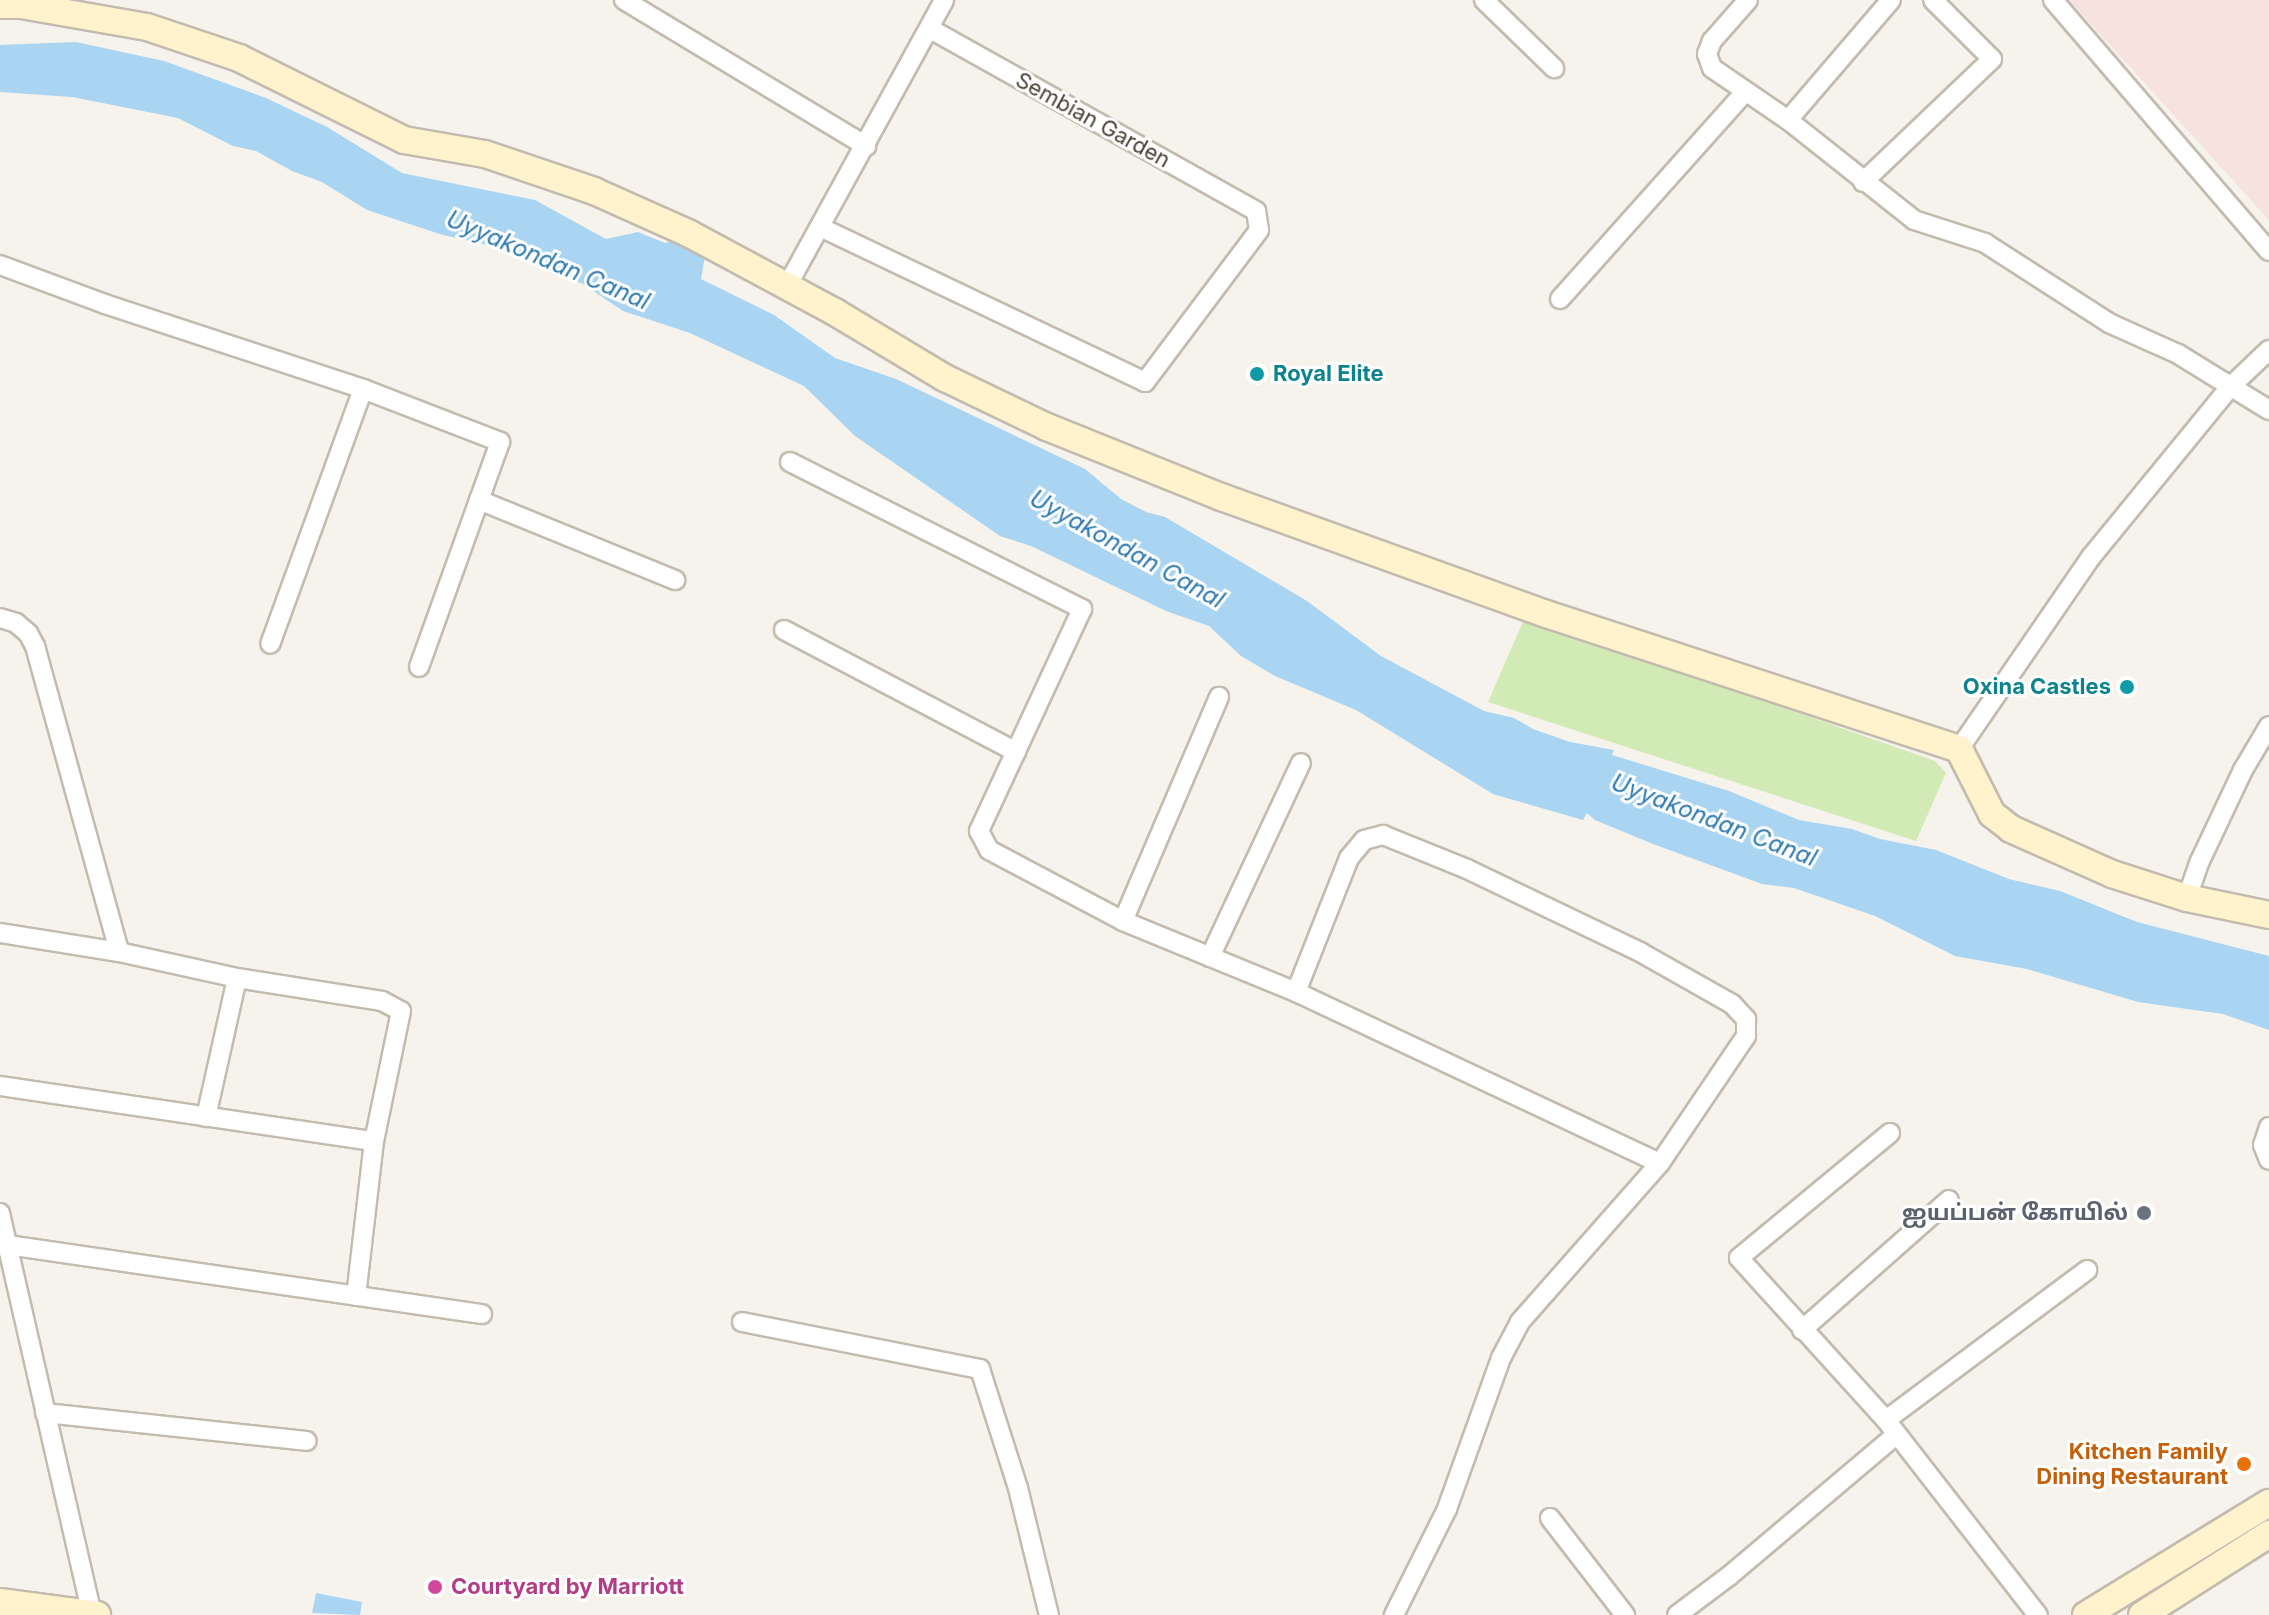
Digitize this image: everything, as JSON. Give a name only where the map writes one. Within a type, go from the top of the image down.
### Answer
[{"type":"street","points":[[624,0],[866,146]]},
{"type":"street","points":[[787,286],[931,29],[944,0]]},
{"type":"street","points":[[1484,0],[1554,68]]},
{"type":"street","points":[[1748,0],[1712,41],[1707,54],[1712,68],[1744,93],[1788,120],[1914,220],[1985,243],[2109,323],[2178,354],[2269,410]]},
{"type":"street","points":[[1788,120],[1891,0]]},
{"type":"street","points":[[1863,182],[1992,59],[1933,0]]},
{"type":"street","points":[[2053,0],[2269,251]]},
{"type":"street","points":[[0,5],[21,5],[147,27],[239,58],[404,140],[485,154],[594,191],[690,234],[983,396],[1047,427],[1221,497],[1546,614],[1959,749],[1992,814],[2011,829],[2112,874],[2187,898],[2269,915]]},
{"type":"street","name":"Sembian Garden","points":[[820,227],[1145,382],[1259,230],[1256,211],[931,29]]},
{"type":"street","points":[[1560,299],[1744,93]]},
{"type":"street","points":[[0,265],[105,304],[363,389],[500,442],[419,667]]},
{"type":"street","points":[[1959,749],[2091,557],[2230,387],[2269,350]]},
{"type":"street","points":[[270,644],[363,389]]},
{"type":"street","points":[[790,462],[1082,609],[979,831],[989,850],[1123,921],[1296,992],[1660,1163]]},
{"type":"street","points":[[479,500],[675,580]]},
{"type":"street","points":[[0,618],[16,623],[28,633],[35,646],[119,952]]},
{"type":"street","points":[[784,630],[1016,752]]},
{"type":"street","points":[[1123,921],[1219,697]]},
{"type":"street","points":[[2187,898],[2200,861],[2243,770],[2268,730]]},
{"type":"street","points":[[1210,957],[1301,763]]},
{"type":"street","points":[[1296,992],[1349,858],[1364,840],[1383,835],[1467,869],[1640,952],[1732,1004],[1746,1019],[1746,1036],[1660,1163],[1520,1322],[1501,1358],[1447,1509],[1394,1615]]},
{"type":"street","points":[[0,933],[119,952],[237,978],[382,1001],[401,1011],[374,1141],[356,1296]]},
{"type":"street","points":[[206,1117],[237,978]]},
{"type":"street","points":[[0,1086],[374,1141]]},
{"type":"street","points":[[2269,1127],[2263,1145],[2269,1160]]},
{"type":"street","points":[[1890,1133],[1739,1258],[1891,1427],[2038,1615]]},
{"type":"street","points":[[1802,1330],[1949,1200]]},
{"type":"street","points":[[0,1213],[94,1615],[0,1602]]},
{"type":"street","points":[[8,1245],[482,1314]]},
{"type":"street","points":[[1677,1615],[1729,1576],[1891,1427],[2087,1270]]},
{"type":"street","points":[[742,1322],[980,1369],[1018,1488],[1049,1615]]},
{"type":"street","points":[[45,1413],[307,1441]]},
{"type":"street","points":[[2086,1615],[2269,1503]]},
{"type":"street","points":[[1550,1518],[1625,1615]]},
{"type":"street","points":[[2142,1615],[2269,1534]]},
{"type":"shaded area","points":[[2069,0],[2269,0],[2269,220]]},
{"type":"green space","points":[[1525,617],[1935,761],[1946,773],[1916,841],[1488,702]]},
{"type":"water","name":"Uyyakondan Canal","points":[[76,42],[164,61],[266,98],[327,127],[402,173],[535,200],[606,239],[638,232],[665,243],[674,240],[705,256],[701,279],[774,315],[835,358],[896,379],[1085,469],[1121,499],[1146,512],[1165,517],[1307,601],[1381,656],[1484,711],[1514,718],[1533,729],[1570,742],[1614,750],[1612,755],[1729,791],[1799,820],[1852,829],[1880,839],[1936,850],[2009,879],[2060,891],[2137,922],[2269,956],[2269,1030],[2223,1014],[2138,1002],[2027,969],[1955,956],[1875,916],[1794,888],[1762,884],[1653,844],[1595,820],[1587,813],[1583,820],[1493,794],[1356,710],[1275,676],[1241,656],[1209,626],[1166,611],[1031,546],[1000,536],[855,436],[804,386],[690,333],[623,311],[583,284],[502,248],[443,235],[367,210],[322,182],[292,171],[256,151],[233,146],[178,118],[72,97],[0,92],[0,45]]},
{"type":"water","points":[[316,1593],[362,1602],[360,1615],[312,1613]]},
{"type":"place","name":"Royal Elite","points":[[1257,374]]},
{"type":"place","name":"Oxina Castles","points":[[2127,687]]},
{"type":"place","name":"ஐயப்பன் கோயில்","points":[[2144,1213]]},
{"type":"place","name":"Kitchen Family Dining Restaurant","points":[[2244,1464]]},
{"type":"place","name":"Courtyard by Marriott","points":[[435,1587]]}]
